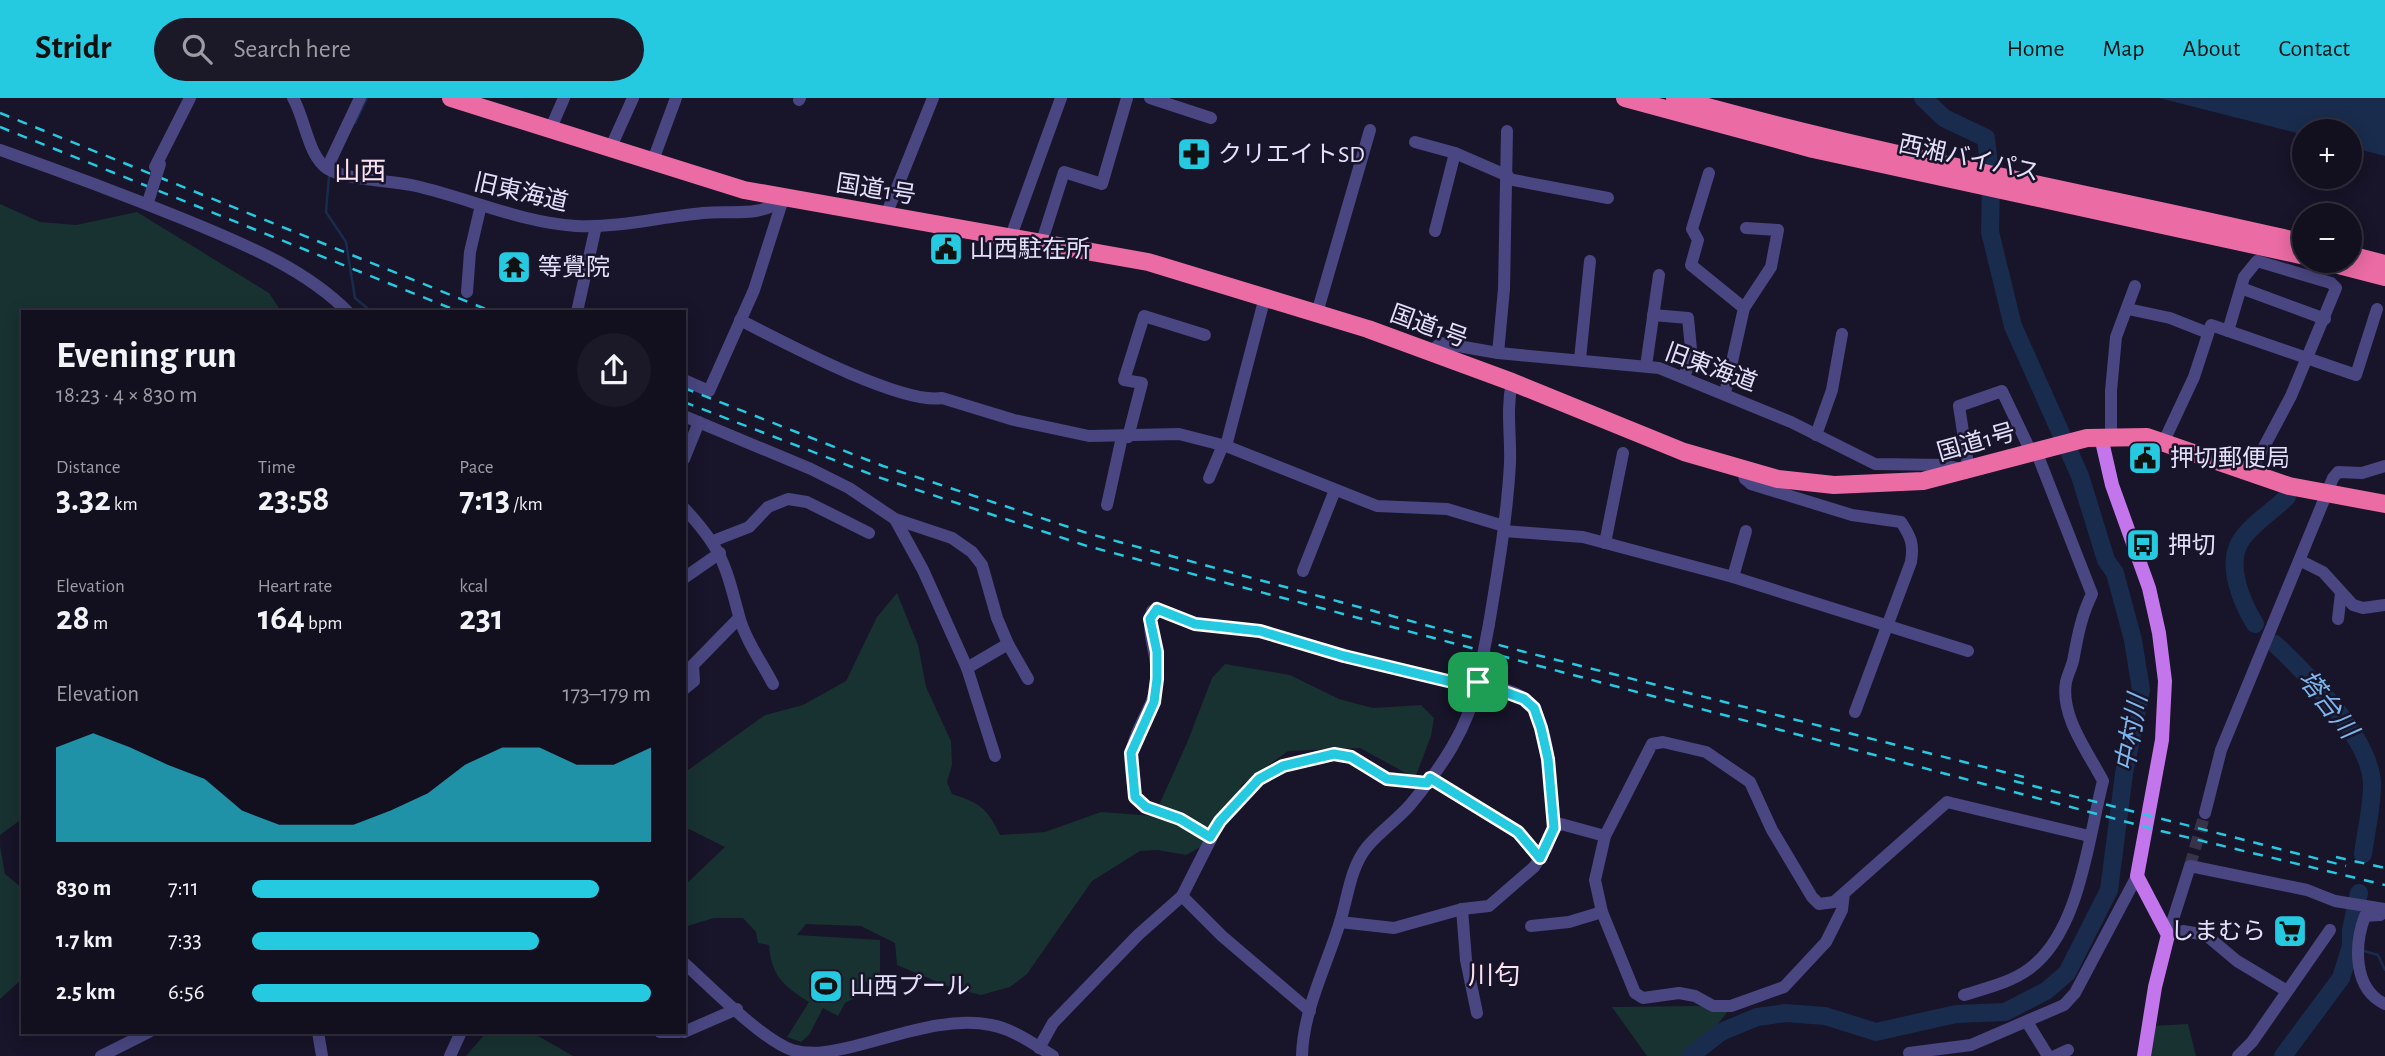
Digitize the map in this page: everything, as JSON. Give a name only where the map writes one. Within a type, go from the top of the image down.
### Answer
[{"type":"highway","name":"国道1号","points":[[451,98],[703,180],[783,199],[1042,241],[1148,262],[1317,313],[1430,352],[1508,380],[1684,452],[1743,471],[1804,483],[1878,485],[1923,481],[1969,471],[2034,451],[2100,437],[2147,436],[2297,488],[2330,486],[2385,504]]},
{"type":"highway","name":"西湘バイパス","points":[[1625,98],[1813,149],[2292,241]]},
{"type":"highway","name":"西湘バイパス","points":[[1675,98],[1847,144],[2102,204],[2292,253]]},
{"type":"highway","points":[[2362,262],[2385,264]]},
{"type":"highway","points":[[2362,268],[2385,279]]},
{"type":"main road","points":[[2100,437],[2112,485],[2149,588],[2165,681],[2162,740],[2137,876],[2168,935],[2155,987],[2144,1056]]},
{"type":"street","points":[[149,199],[157,166],[190,98]]},
{"type":"street","points":[[293,98],[317,157],[331,170],[360,98]]},
{"type":"street","points":[[550,130],[564,98]]},
{"type":"street","points":[[610,149],[633,98]]},
{"type":"street","points":[[652,163],[676,98]]},
{"type":"street","points":[[886,215],[933,98]]},
{"type":"street","points":[[1012,236],[1061,98]]},
{"type":"street","points":[[1042,241],[1064,172],[1102,184],[1127,98]]},
{"type":"street","points":[[1150,98],[1211,118]]},
{"type":"street","points":[[1317,313],[1370,130]]},
{"type":"street","points":[[1302,1056],[1310,1011],[1340,922],[1354,868],[1367,848],[1410,805],[1458,740],[1471,712],[1478,682],[1504,528],[1510,460],[1508,380],[1502,353],[1507,131]]},
{"type":"street","points":[[1415,142],[1455,153],[1508,177],[1608,198]]},
{"type":"street","points":[[0,150],[135,199],[253,248],[292,268],[345,310]]},
{"type":"street","points":[[1435,231],[1455,153]]},
{"type":"street","name":"旧東海道","points":[[331,170],[418,186],[481,205],[573,226],[596,226],[704,212],[769,210],[783,199]]},
{"type":"street","points":[[1709,173],[1692,229],[1698,240],[1691,265],[1744,308]]},
{"type":"street","points":[[710,388],[766,260],[783,199]]},
{"type":"street","points":[[467,292],[470,252],[481,205]]},
{"type":"street","points":[[577,310],[596,226]]},
{"type":"street","points":[[1725,393],[1744,308],[1770,267],[1778,230],[1746,228]]},
{"type":"street","points":[[1580,359],[1590,261]]},
{"type":"street","points":[[2228,331],[2249,267],[2257,261],[2331,283],[2336,288],[2307,360],[2250,473]]},
{"type":"street","points":[[1646,366],[1659,275]]},
{"type":"street","points":[[2100,437],[2111,391],[2116,337],[2135,286]]},
{"type":"street","points":[[2241,288],[2325,319]]},
{"type":"street","points":[[1209,478],[1224,445],[1265,297]]},
{"type":"street","points":[[2128,309],[2170,318],[2208,333]]},
{"type":"street","points":[[2164,441],[2194,377],[2211,325],[2356,375],[2377,309]]},
{"type":"street","points":[[1653,315],[1688,318],[1691,324],[1691,349],[1685,376]]},
{"type":"street","points":[[1107,505],[1142,383],[1124,380],[1144,316],[1205,335]]},
{"type":"street","points":[[740,320],[898,391],[933,399],[942,398],[1043,427],[1089,436],[1179,434],[1224,445],[1377,506],[1447,509],[1504,528],[1583,537],[1733,577],[1968,651]]},
{"type":"street","points":[[1816,435],[1832,390],[1842,334]]},
{"type":"street","name":"旧東海道","points":[[1430,352],[1440,343],[1502,353],[1646,366],[1685,376],[1725,393],[1875,464],[1945,465],[1969,471]]},
{"type":"street","points":[[686,374],[710,388]]},
{"type":"street","points":[[686,381],[710,388]]},
{"type":"street","points":[[1964,995],[2028,970],[2056,942],[2069,916],[2103,781],[2069,715],[2066,698],[2066,681],[2073,664],[2081,619],[2092,594],[2034,451],[2002,391],[1959,405],[1969,471]]},
{"type":"street","points":[[686,417],[849,488],[895,519],[952,538],[972,552],[982,565],[997,618],[1008,644],[1028,679]]},
{"type":"street","points":[[686,454],[699,422]]},
{"type":"street","points":[[1605,543],[1623,453]]},
{"type":"street","points":[[2205,813],[2221,750],[2337,472],[2362,473],[2385,466]]},
{"type":"street","points":[[1743,471],[1745,479],[1751,485],[1852,515],[1901,522],[1914,545],[1888,627],[1855,712]]},
{"type":"street","points":[[1303,571],[1335,490]]},
{"type":"street","points":[[713,541],[750,527],[768,507],[788,499],[807,502],[869,533]]},
{"type":"street","points":[[686,510],[720,553],[736,598],[739,618],[773,684]]},
{"type":"street","points":[[895,519],[923,570],[967,668],[995,756]]},
{"type":"street","points":[[1733,577],[1746,531]]},
{"type":"street","points":[[686,577],[720,553]]},
{"type":"street","points":[[2301,561],[2323,572],[2347,601],[2363,608],[2385,605]]},
{"type":"street","points":[[2338,619],[2341,593]]},
{"type":"street","points":[[1210,837],[1180,819],[1146,807],[1135,797],[1131,753],[1154,702],[1157,652],[1150,619],[1153,611],[1157,609],[1195,624],[1260,631],[1344,656],[1478,682],[1508,691],[1534,708],[1548,759],[1554,828],[1534,867],[1489,906],[1462,909],[1394,928],[1340,922]]},
{"type":"street","points":[[686,687],[694,681],[693,665],[739,618]]},
{"type":"street","points":[[967,668],[1008,644]]},
{"type":"street","points":[[1844,893],[1843,910],[1826,942],[1784,987],[1731,1006],[1713,1006],[1695,996],[1679,993],[1643,998],[1635,993],[1602,912],[1595,880],[1605,836],[1651,744],[1663,742],[1706,752],[1750,782],[1772,830],[1812,897],[1819,904],[1834,902],[1844,893],[1947,802],[2089,836]]},
{"type":"street","points":[[1040,1048],[1053,1023],[1138,935],[1182,897],[1220,821],[1259,779],[1283,766],[1334,754],[1351,757],[1387,779],[1428,781],[1518,832],[1540,858]]},
{"type":"street","points":[[1554,828],[1561,824],[1605,836]]},
{"type":"street","points":[[2168,935],[2190,866],[2307,890],[2343,902],[2385,910]]},
{"type":"street","points":[[1909,1054],[1926,1054],[1971,1045],[2064,1005],[2075,993],[2137,876]]},
{"type":"street","points":[[1182,897],[1222,936],[1310,1011]]},
{"type":"street","points":[[1462,909],[1466,960],[1477,1013]]},
{"type":"street","points":[[2385,910],[2380,915],[2365,916],[2359,933],[2357,960],[2367,990],[2373,998],[2385,1004]]},
{"type":"street","points":[[1531,926],[1569,922],[1602,912]]},
{"type":"street","points":[[2238,1056],[2252,1042],[2330,929]]},
{"type":"street","points":[[2168,935],[2183,931],[2206,934],[2236,961],[2287,991]]},
{"type":"street","points":[[686,965],[778,1043],[790,1049],[817,1055],[944,1025],[968,1023],[992,1025],[1053,1056]]},
{"type":"street","points":[[686,1031],[737,1009]]},
{"type":"street","points":[[2027,1022],[2048,1056]]},
{"type":"street","points":[[101,1056],[145,1034]]},
{"type":"street","points":[[318,1034],[322,1056]]},
{"type":"street","points":[[450,1056],[459,1034]]},
{"type":"street","points":[[2056,1056],[2068,1050]]},
{"type":"green space","points":[[0,204],[40,222],[76,225],[137,212],[269,293],[280,310],[21,310],[21,819],[0,835]]},
{"type":"green space","points":[[897,593],[918,645],[926,687],[951,741],[952,765],[947,782],[952,794],[982,808],[1000,835],[1045,832],[1101,812],[1154,816],[1187,743],[1212,678],[1225,664],[1290,675],[1339,699],[1373,708],[1421,705],[1434,718],[1431,736],[1415,778],[1360,748],[1288,751],[1242,785],[1215,839],[1186,855],[1158,850],[1140,851],[1092,881],[1027,974],[1010,987],[981,995],[952,988],[897,965],[895,943],[861,926],[806,924],[797,935],[880,940],[880,982],[865,982],[865,992],[845,1003],[838,1016],[823,1008],[809,1035],[801,1042],[787,1037],[809,1002],[780,979],[772,964],[769,945],[758,943],[756,932],[743,918],[714,918],[686,926],[686,884],[725,847],[686,830],[686,772],[765,715],[803,705],[846,681],[877,617]]},
{"type":"green space","points":[[0,846],[5,874],[21,887],[21,980],[0,999]]},
{"type":"green space","points":[[1699,1006],[1729,1010],[1692,1056],[1647,1056],[1612,1007]]},
{"type":"green space","points":[[2188,1024],[2196,1056],[2148,1056],[2153,1026]]},
{"type":"green space","points":[[485,1034],[535,1034],[573,1056],[466,1056]]},
{"type":"water","points":[[2159,98],[2385,98],[2385,156],[2362,150],[2362,119],[2292,119],[2292,132]]},
{"type":"waterway","points":[[355,123],[367,98]]},
{"type":"waterway","name":"中村川","points":[[1690,1056],[1721,1032],[1757,1017],[1786,1013],[1825,1016],[1876,1032],[1956,1014],[2005,1012],[2046,991],[2067,973],[2109,890],[2124,774],[2141,690],[2133,640],[2115,573],[2106,560],[2080,476],[2013,326],[1990,232],[1991,183],[1986,138],[1944,118],[1923,98]]},
{"type":"waterway","points":[[329,176],[326,212],[346,242],[355,298],[370,310]]},
{"type":"waterway","name":"塔台川","points":[[2255,624],[2237,584],[2236,552],[2250,530],[2287,497]]},
{"type":"waterway","name":"塔台川","points":[[2275,644],[2335,708],[2361,747],[2369,766],[2372,793],[2363,854]]},
{"type":"waterway","name":"塔台川","points":[[2283,1056],[2341,978],[2351,946],[2351,930],[2359,893]]},
{"type":"waterway","points":[[2364,951],[2378,955],[2385,970]]},
{"type":"tunnel","points":[[2190,866],[2205,813]]},
{"type":"railway","points":[[0,113],[488,310]]},
{"type":"railway","points":[[0,127],[455,310]]},
{"type":"railway","points":[[686,389],[883,466],[1090,534],[1521,651],[2024,777]]},
{"type":"railway","points":[[686,403],[878,477],[1087,546],[2161,831],[2385,885]]},
{"type":"railway","points":[[2014,781],[2346,866]]},
{"type":"railway","points":[[2336,857],[2385,868]]},
{"type":"place","name":"クリエイトSD","points":[[1194,154]]},
{"type":"place","name":"山西駐在所","points":[[946,249]]},
{"type":"place","name":"等覺院","points":[[514,267]]},
{"type":"place","name":"押切郵便局","points":[[2145,458]]},
{"type":"place","name":"押切","points":[[2143,545]]},
{"type":"place","name":"しまむら","points":[[2290,931]]},
{"type":"place","name":"山西プール","points":[[826,986]]},
{"type":"district","name":"山西","points":[[360,171]]},
{"type":"district","name":"川匂","points":[[1494,975]]},
{"type":"route","points":[[1157,609],[1195,624],[1260,631],[1344,656],[1477,688],[1478,682],[1508,691],[1534,708],[1548,759],[1554,828],[1540,858],[1518,832],[1430,778],[1427,783],[1387,779],[1351,757],[1334,754],[1283,766],[1259,779],[1241,796],[1210,837],[1180,819],[1146,807],[1135,797],[1131,753],[1154,702],[1157,652],[1150,619],[1153,611],[1157,609]]}]
